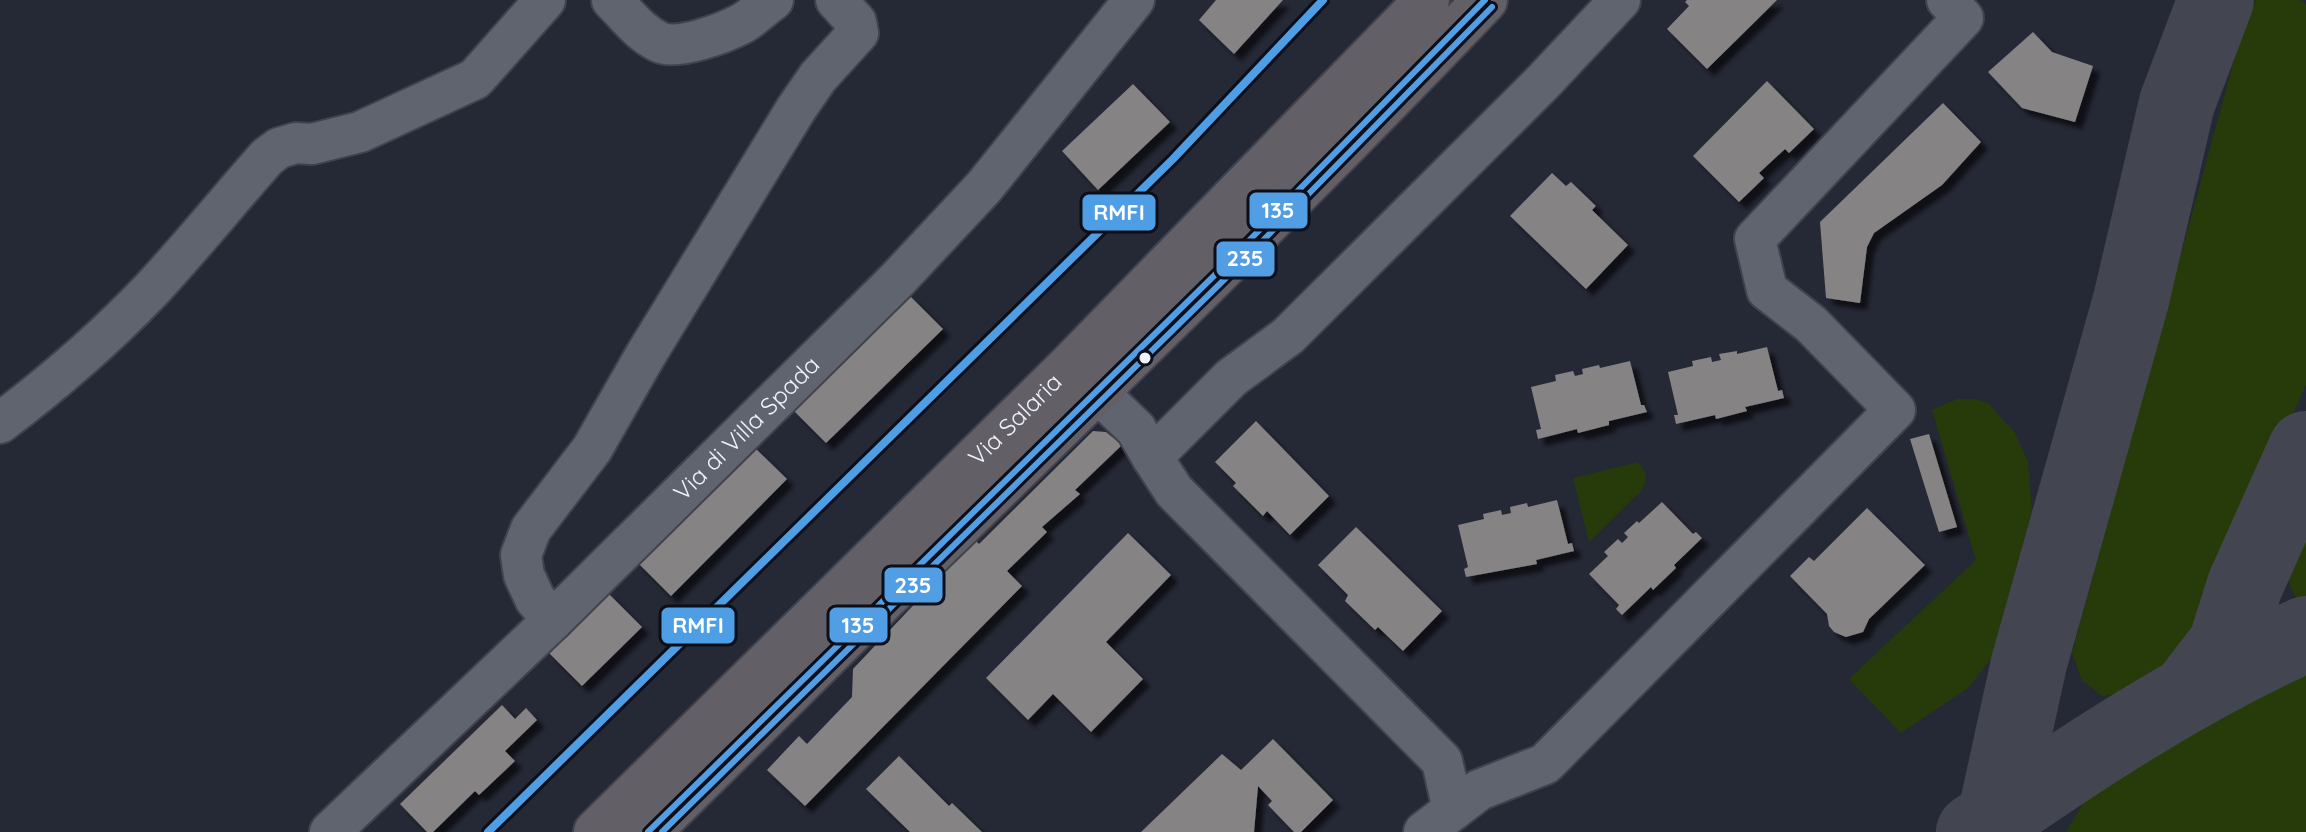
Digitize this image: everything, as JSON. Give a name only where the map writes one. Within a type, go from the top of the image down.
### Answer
[{"type":"main road","name":"Via Salaria","points":[[648,832],[964,520],[1084,380],[1427,0]]},
{"type":"main road","name":"Via Salaria","points":[[596,832],[1084,380],[1375,116],[1485,0]]},
{"type":"street","points":[[0,423],[81,355],[149,292],[267,157],[279,148],[296,143],[312,144],[360,132],[475,79],[545,0]]},
{"type":"street","points":[[612,0],[641,31],[672,46],[714,35],[743,23],[773,0]]},
{"type":"street","points":[[553,620],[535,599],[524,575],[521,555],[531,529],[592,449],[767,152],[818,77],[858,33],[856,22],[836,0]]},
{"type":"street","name":"Via di Villa Spada","points":[[330,832],[553,620],[945,229],[984,187],[1134,0]]},
{"type":"street","points":[[1152,457],[1231,378],[1288,336],[1543,82],[1620,0]]},
{"type":"street","points":[[1438,821],[1479,790],[1545,764],[1895,410],[1811,324],[1767,290],[1755,239],[1963,18],[1947,0]]},
{"type":"street","points":[[1084,380],[1136,429],[1174,491],[1442,761],[1438,821]]},
{"type":"green space","points":[[2256,0],[2300,0],[2306,4],[2306,385],[2179,668],[2139,691],[2102,696],[2081,679],[2072,653],[2241,35]]},
{"type":"green space","points":[[1957,399],[1988,403],[2015,433],[2028,462],[2032,511],[1991,659],[1968,688],[1901,733],[1849,679],[1976,560],[1932,410]]},
{"type":"green space","points":[[1638,462],[1646,474],[1645,484],[1589,542],[1573,478]]},
{"type":"green space","points":[[2306,523],[2306,601],[2297,599],[2291,589],[2288,570]]},
{"type":"green space","points":[[2306,663],[2306,832],[2066,832],[2091,790],[2185,721]]},
{"type":"building","points":[[1216,0],[1283,0],[1234,54],[1199,20]]},
{"type":"building","points":[[1777,0],[1707,69],[1667,29],[1689,6],[1685,2]]},
{"type":"building","points":[[2033,32],[2052,52],[2093,66],[2075,122],[2022,108],[1988,72]]},
{"type":"building","points":[[1767,81],[1814,129],[1789,153],[1785,149],[1759,173],[1764,178],[1739,202],[1693,156]]},
{"type":"building","points":[[1133,84],[1170,122],[1098,190],[1062,151]]},
{"type":"building","points":[[1943,103],[1981,142],[1942,185],[1874,233],[1867,247],[1860,303],[1826,298],[1820,222]]},
{"type":"building","points":[[1552,173],[1566,186],[1571,182],[1596,206],[1592,210],[1628,245],[1586,289],[1510,216]]},
{"type":"building","points":[[910,296],[943,329],[826,443],[794,411]]},
{"type":"building","points":[[1767,347],[1778,391],[1782,390],[1784,398],[1745,407],[1747,411],[1716,419],[1715,415],[1676,424],[1674,415],[1678,415],[1668,372],[1693,366],[1692,361],[1711,357],[1712,362],[1721,360],[1719,354],[1737,351],[1737,354]]},
{"type":"building","points":[[1630,361],[1641,405],[1647,412],[1609,421],[1609,425],[1578,433],[1577,429],[1538,439],[1536,430],[1541,429],[1531,387],[1556,381],[1555,375],[1573,371],[1575,376],[1583,374],[1582,369]]},
{"type":"building","points":[[1256,421],[1329,496],[1290,535],[1267,511],[1263,516],[1233,486],[1236,483],[1215,462]]},
{"type":"building","points":[[1093,431],[1106,432],[1122,445],[1075,490],[1080,494],[1042,527],[1047,532],[1007,571],[1022,586],[805,806],[767,770],[799,736],[807,744],[852,697],[853,669],[975,540],[979,544]]},
{"type":"building","points":[[1929,434],[1957,527],[1939,532],[1910,439]]},
{"type":"building","points":[[753,446],[787,479],[671,596],[637,562]]},
{"type":"building","points":[[1557,500],[1568,544],[1572,543],[1574,551],[1536,560],[1537,564],[1466,577],[1464,569],[1468,567],[1458,525],[1484,519],[1483,514],[1501,510],[1502,515],[1511,513],[1510,507],[1527,503],[1528,507]]},
{"type":"building","points":[[1662,502],[1693,534],[1696,532],[1702,538],[1674,565],[1676,568],[1622,615],[1616,609],[1619,605],[1589,574],[1608,556],[1604,552],[1618,539],[1622,543],[1628,537],[1624,533]]},
{"type":"building","points":[[1867,508],[1925,565],[1869,619],[1863,632],[1846,637],[1834,632],[1829,626],[1827,614],[1790,576],[1809,557],[1814,561]]},
{"type":"building","points":[[1356,527],[1442,611],[1403,651],[1345,601],[1348,595],[1318,565]]},
{"type":"building","points":[[1128,533],[1171,575],[1106,642],[1143,679],[1091,732],[1053,694],[1028,720],[986,678]]},
{"type":"building","points":[[608,593],[642,627],[582,686],[549,653]]},
{"type":"building","points":[[502,705],[515,719],[526,708],[537,720],[505,751],[515,761],[479,795],[475,791],[433,832],[427,832],[400,804]]},
{"type":"building","points":[[1273,739],[1333,800],[1301,832],[1294,832],[1268,805],[1272,801],[1258,786],[1254,832],[1141,832],[1222,754],[1241,770]]},
{"type":"building","points":[[899,756],[949,806],[952,803],[982,832],[910,832],[866,789]]},
{"type":"taxiway","points":[[1992,832],[2029,663],[2131,300],[2177,103],[2216,0]]},
{"type":"taxiway","points":[[2189,693],[2226,645],[2245,585],[2306,449]]},
{"type":"taxiway","points":[[1974,832],[2054,777],[2177,700],[2306,634]]},
{"type":"transit line","name":"RMFI","points":[[488,832],[1173,159],[1323,0]]},
{"type":"transit line","name":"135","points":[[648,832],[1229,261],[1485,0]]},
{"type":"transit line","name":"235","points":[[662,832],[1236,268],[1492,7]]}]
